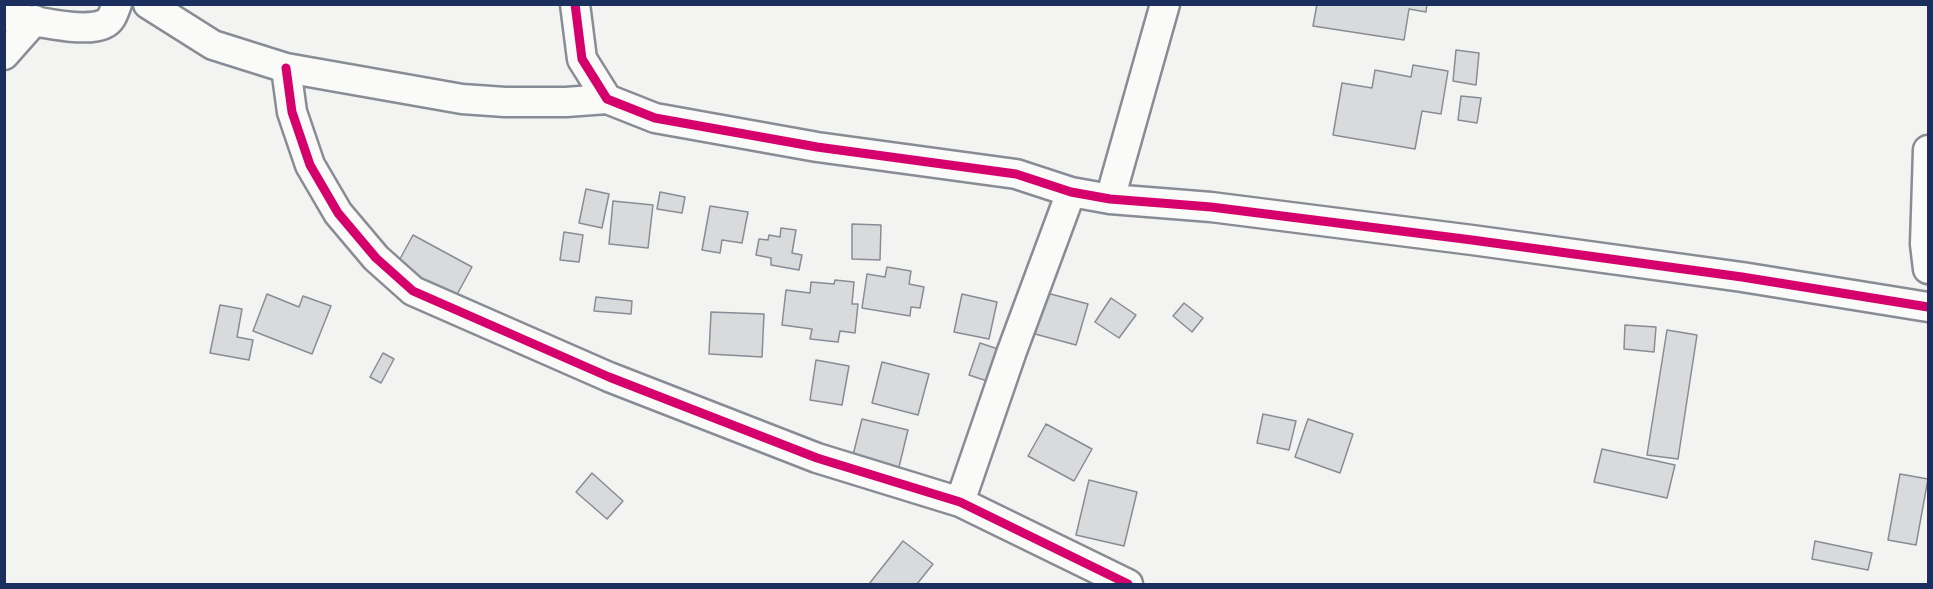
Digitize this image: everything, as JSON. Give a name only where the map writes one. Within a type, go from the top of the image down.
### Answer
[{"type":"street","points":[[4,16],[69,27],[98,26],[106,24],[117,4]]},
{"type":"street","points":[[148,4],[213,45],[286,68],[462,99],[505,102],[607,99],[654,118],[817,147],[1016,174],[1071,192],[1110,199],[1211,207],[1472,240],[1742,277],[1929,307]]},
{"type":"street","points":[[575,4],[582,59],[607,99]]},
{"type":"street","points":[[1110,199],[1165,4]]},
{"type":"street","points":[[4,55],[34,20]]},
{"type":"street","points":[[286,68],[292,111],[310,165],[338,213],[376,258],[413,291],[609,377],[806,454],[960,502],[1128,585]]},
{"type":"street","points":[[1929,150],[1925,244],[1929,269]]},
{"type":"street","points":[[960,502],[1012,351],[1071,192]]},
{"type":"building","points":[[1317,4],[1427,4],[1426,12],[1409,9],[1404,40],[1313,26]]},
{"type":"building","points":[[1456,50],[1479,53],[1476,85],[1453,81]]},
{"type":"building","points":[[1413,65],[1448,71],[1441,114],[1422,111],[1415,149],[1333,135],[1342,83],[1372,88],[1375,70],[1411,77]]},
{"type":"building","points":[[1461,96],[1481,98],[1477,123],[1458,120]]},
{"type":"building","points":[[586,189],[609,194],[602,228],[579,223]]},
{"type":"building","points":[[660,192],[685,197],[682,213],[657,209]]},
{"type":"building","points":[[613,201],[653,205],[648,248],[609,244]]},
{"type":"building","points":[[710,206],[748,212],[742,243],[722,240],[720,253],[702,250]]},
{"type":"building","points":[[852,224],[881,225],[880,260],[852,259]]},
{"type":"building","points":[[781,228],[796,230],[792,253],[802,255],[799,270],[771,265],[771,258],[756,255],[759,239],[768,240],[769,235],[780,237]]},
{"type":"building","points":[[564,232],[583,235],[579,262],[560,260]]},
{"type":"building","points":[[413,235],[472,267],[454,300],[395,268]]},
{"type":"building","points":[[887,267],[911,271],[909,284],[924,287],[920,308],[911,307],[910,316],[862,308],[867,274],[885,277]]},
{"type":"building","points":[[835,280],[854,282],[852,304],[858,304],[855,333],[840,331],[838,342],[810,339],[812,329],[782,325],[786,290],[810,293],[811,282],[834,284]]},
{"type":"building","points":[[1047,293],[1088,304],[1076,345],[1035,334]]},
{"type":"building","points":[[267,294],[299,307],[303,296],[331,306],[312,354],[253,331]]},
{"type":"building","points":[[962,294],[997,302],[989,339],[954,332]]},
{"type":"building","points":[[596,297],[632,301],[631,314],[594,311]]},
{"type":"building","points":[[1111,298],[1136,315],[1119,338],[1095,322]]},
{"type":"building","points":[[1184,303],[1203,318],[1192,332],[1173,316]]},
{"type":"building","points":[[220,305],[242,309],[237,337],[253,340],[249,360],[210,353]]},
{"type":"building","points":[[711,312],[764,314],[762,357],[709,354]]},
{"type":"building","points":[[1625,325],[1656,327],[1654,352],[1624,349]]},
{"type":"building","points":[[1667,330],[1697,335],[1678,459],[1647,455]]},
{"type":"building","points":[[980,343],[1001,350],[990,382],[969,375]]},
{"type":"building","points":[[383,353],[394,359],[381,383],[370,377]]},
{"type":"building","points":[[816,360],[849,366],[842,405],[810,400]]},
{"type":"building","points":[[882,362],[929,374],[918,415],[872,403]]},
{"type":"building","points":[[1263,414],[1296,421],[1289,450],[1257,443]]},
{"type":"building","points":[[862,419],[908,430],[898,471],[852,459]]},
{"type":"building","points":[[1308,419],[1353,434],[1340,473],[1295,457]]},
{"type":"building","points":[[1046,424],[1092,449],[1074,481],[1028,456]]},
{"type":"building","points":[[1602,449],[1675,465],[1667,498],[1594,482]]},
{"type":"building","points":[[592,473],[623,501],[607,519],[576,492]]},
{"type":"building","points":[[1900,474],[1928,479],[1916,545],[1888,540]]},
{"type":"building","points":[[1089,480],[1137,492],[1124,546],[1076,535]]},
{"type":"building","points":[[903,541],[933,564],[917,584],[869,584]]},
{"type":"building","points":[[1815,541],[1872,553],[1868,570],[1812,559]]},
{"type":"cycle path","points":[[575,4],[582,59],[607,99],[655,118],[817,147],[1016,174],[1071,192],[1110,199],[1211,207],[1472,240],[1742,277],[1928,307]]},
{"type":"cycle path","points":[[286,68],[292,112],[310,165],[338,213],[376,258],[413,291],[609,377],[817,458],[960,502],[1128,584]]}]
